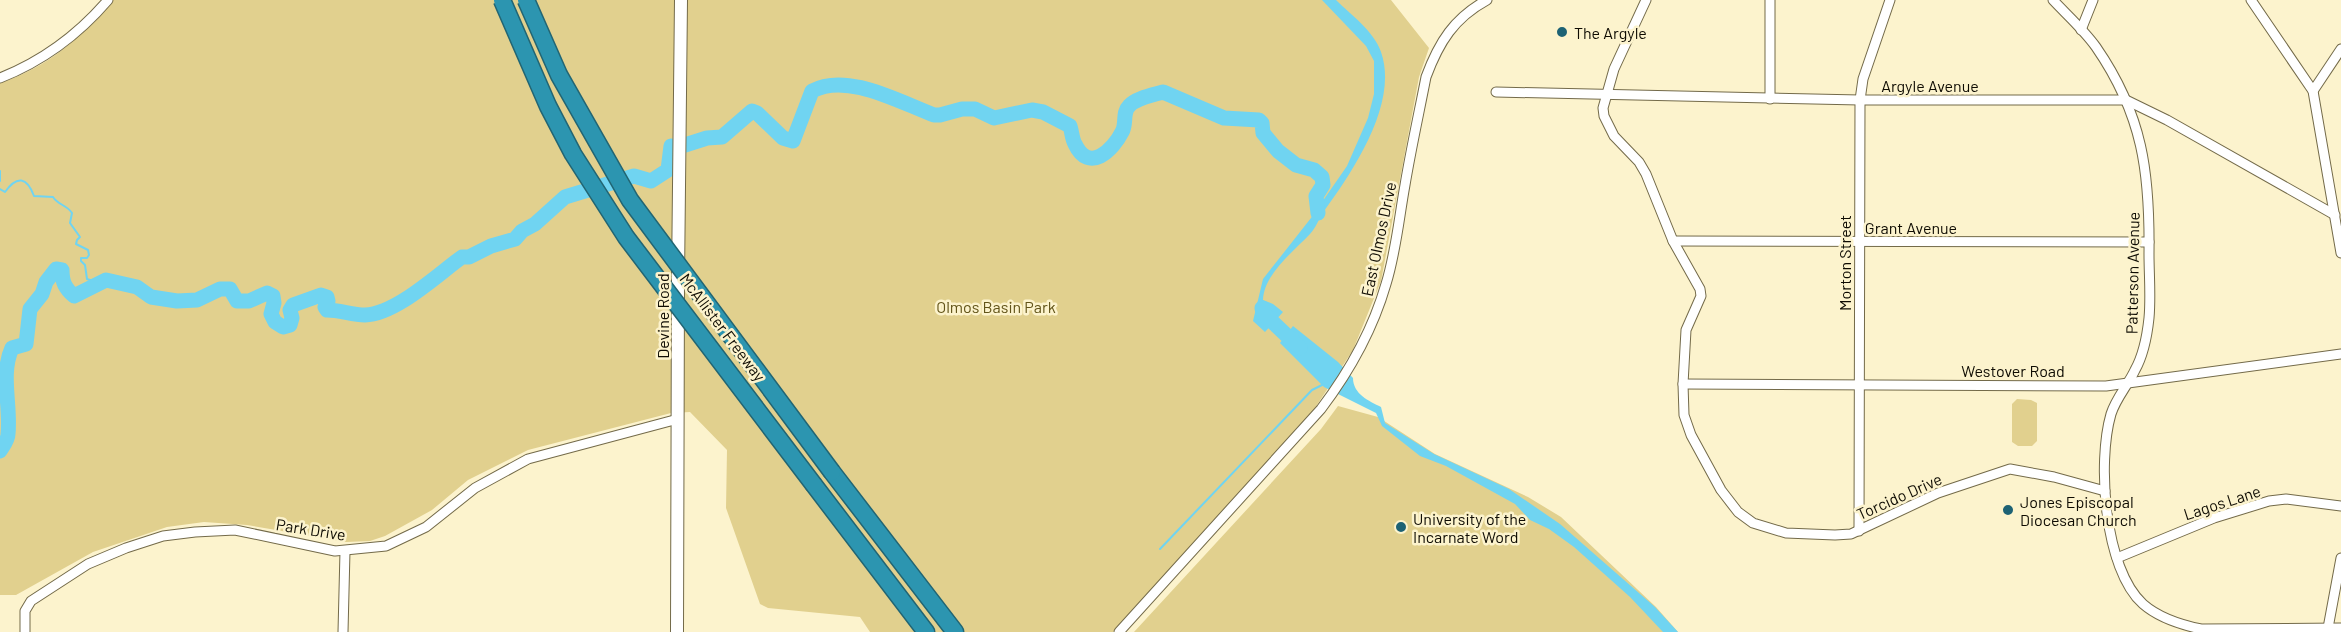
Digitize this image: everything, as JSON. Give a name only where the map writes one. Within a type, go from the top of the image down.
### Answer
[{"type":"highway","name":"McAllister Freeway","points":[[502,0],[520,46],[553,116],[573,154],[626,237],[926,632]]},
{"type":"highway","name":"McAllister Freeway","points":[[526,0],[559,75],[630,200],[825,463],[955,632]]},
{"type":"street","points":[[0,78],[37,61],[71,38],[108,0]]},
{"type":"street","name":"Devine Road","points":[[677,632],[681,0]]},
{"type":"street","name":"East Olmos Drive","points":[[1119,632],[1321,409],[1336,388],[1378,309],[1389,271],[1426,77],[1436,53],[1456,22],[1466,12],[1487,0]]},
{"type":"street","points":[[1608,94],[1614,69],[1646,0]]},
{"type":"street","points":[[1770,0],[1770,99]]},
{"type":"street","name":"Morton Street","points":[[1859,531],[1860,100],[1863,79],[1890,0]]},
{"type":"street","name":"Patterson Avenue","points":[[2053,0],[2081,30],[2105,61],[2126,100],[2139,135],[2149,194],[2149,316],[2146,339],[2135,371],[2111,412],[2105,438],[2103,465],[2105,491],[2117,558],[2124,578],[2143,604],[2156,613],[2187,626],[2201,629],[2341,628]]},
{"type":"street","points":[[2081,30],[2093,0]]},
{"type":"street","points":[[2251,0],[2313,91],[2341,253]]},
{"type":"street","points":[[2313,91],[2341,49]]},
{"type":"street","name":"Argyle Avenue","points":[[1496,92],[1770,99],[2126,100],[2167,120],[2335,215]]},
{"type":"street","name":"Torcido Drive","points":[[1608,94],[1603,108],[1608,126],[1646,174],[1673,241],[1700,289],[1701,297],[1686,330],[1684,415],[1691,435],[1721,490],[1738,512],[1753,523],[1786,533],[1835,536],[1859,531],[1938,493],[2010,469],[2054,477],[2105,491]]},
{"type":"street","name":"Grant Avenue","points":[[1673,241],[2150,242]]},
{"type":"street","name":"Westover Road","points":[[1683,384],[2106,386],[2341,354]]},
{"type":"street","name":"Park Drive","points":[[25,632],[27,605],[39,595],[88,564],[126,548],[164,536],[235,530],[335,551],[386,546],[426,527],[475,488],[528,459],[678,420]]},
{"type":"street","name":"Lagos Lane","points":[[2117,558],[2214,518],[2269,501],[2286,499],[2341,506]]},
{"type":"street","points":[[343,632],[345,551]]},
{"type":"street","points":[[2328,628],[2341,558]]},
{"type":"green space","name":"Olmos Basin Park","points":[[113,0],[1391,0],[1429,48],[1419,77],[1381,281],[1353,350],[1313,411],[1113,632],[870,632],[860,617],[768,608],[760,604],[726,508],[727,450],[690,412],[671,413],[528,450],[468,480],[432,510],[385,536],[370,541],[346,542],[247,525],[204,522],[167,527],[93,552],[16,595],[0,595],[0,83],[49,60],[88,27]]},
{"type":"green space","points":[[2017,399],[2037,403],[2037,441],[2032,446],[2018,446],[2012,442],[2012,404]]},
{"type":"green space","name":"University of the Incarnate Word","points":[[1338,406],[1378,417],[1435,454],[1528,497],[1561,517],[1656,607],[1678,632],[1134,632],[1321,429]]},
{"type":"water","points":[[1322,0],[1336,0],[1362,24],[1378,44],[1385,72],[1384,93],[1379,114],[1360,157],[1312,232],[1280,264],[1268,281],[1263,300],[1283,312],[1265,332],[1253,321],[1263,279],[1311,218],[1347,166],[1368,118],[1374,94],[1374,61],[1366,46]]},
{"type":"water","points":[[1293,326],[1338,362],[1353,378],[1362,396],[1381,407],[1385,423],[1434,454],[1509,489],[1560,524],[1655,607],[1678,632],[1663,632],[1630,597],[1574,547],[1549,529],[1530,520],[1515,504],[1446,466],[1420,456],[1382,426],[1376,413],[1324,387],[1280,343]]},
{"type":"waterway","points":[[685,145],[707,138],[722,137],[752,111],[783,138],[793,141],[812,91],[826,86],[841,85],[873,91],[934,115],[962,109],[975,109],[994,118],[1032,110],[1043,112],[1070,126],[1074,142],[1081,153],[1094,158],[1107,152],[1118,139],[1123,129],[1126,112],[1132,103],[1163,92],[1224,118],[1259,120],[1262,123],[1263,133],[1278,151],[1296,165],[1314,170],[1322,177],[1323,185],[1316,196],[1318,213]]},
{"type":"waterway","points":[[0,451],[8,434],[6,379],[12,348],[26,344],[30,309],[42,294],[46,282],[56,269],[62,270],[65,284],[74,296],[106,280],[137,287],[151,297],[177,301],[197,300],[220,289],[230,289],[237,301],[249,301],[267,293],[273,296],[271,314],[275,322],[283,327],[290,325],[292,318],[290,310],[293,305],[321,295],[327,297],[325,307],[327,310],[360,315],[377,313],[403,301],[462,257],[469,257],[491,246],[515,239],[565,197],[634,176],[651,181],[668,170],[671,146]]},
{"type":"waterway","points":[[0,171],[0,181]]},
{"type":"waterway","points":[[0,189],[5,192],[21,180],[28,185],[34,196],[53,197],[70,210],[72,213],[70,223],[80,237],[76,244],[88,250],[87,258],[81,258],[85,265],[87,279],[99,283]]},
{"type":"waterway","points":[[1262,308],[1263,313],[1300,348]]},
{"type":"waterway","points":[[1160,549],[1312,390],[1324,384]]},
{"type":"place","name":"The Argyle","points":[[1562,32]]},
{"type":"place","name":"Jones Episcopal Diocesan Church","points":[[2008,510]]},
{"type":"place","name":"University of the Incarnate Word","points":[[1401,527]]}]
